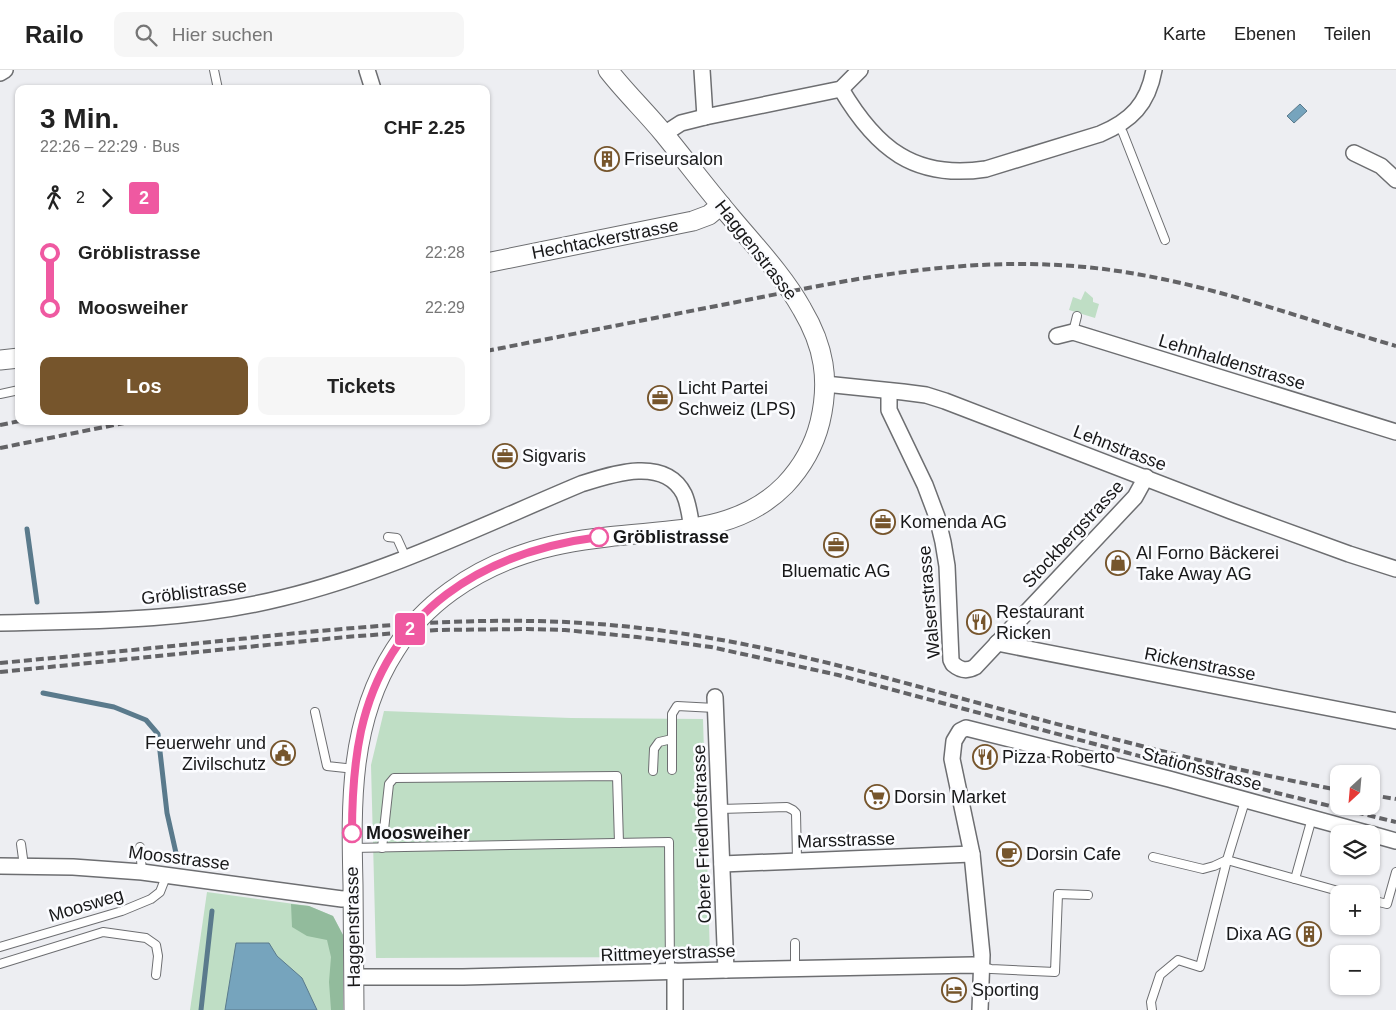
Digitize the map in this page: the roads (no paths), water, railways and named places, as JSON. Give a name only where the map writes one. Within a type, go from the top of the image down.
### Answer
[{"type":"street","points":[[0,73],[4,70]]},
{"type":"street","points":[[367,70],[372,85]]},
{"type":"street","name":"Haggenstrasse","points":[[354,1010],[352,797],[355,768],[361,730],[373,693],[390,658],[407,632],[420,618],[462,583],[476,574],[507,560],[541,549],[588,539],[692,528],[719,522],[752,510],[768,500],[791,479],[809,453],[817,434],[825,401],[825,384],[822,358],[816,338],[804,311],[785,282],[664,134],[608,70]]},
{"type":"street","points":[[702,70],[705,116]]},
{"type":"street","points":[[664,134],[681,123],[705,116],[841,89],[860,70]]},
{"type":"street","points":[[841,89],[859,119],[888,148],[920,165],[938,170],[970,171],[986,169],[1100,134],[1118,126],[1134,113],[1143,101],[1152,84],[1154,70]]},
{"type":"street","points":[[1354,153],[1381,166],[1396,180]]},
{"type":"street","name":"Hechtackerstrasse","points":[[490,261],[693,221],[702,218],[721,206]]},
{"type":"street","points":[[1057,336],[1073,332]]},
{"type":"street","name":"Lehnhaldenstrasse","points":[[1073,332],[1396,432]]},
{"type":"street","points":[[0,360],[15,358]]},
{"type":"street","name":"Lehnstrasse","points":[[825,384],[926,396],[944,401],[1331,548],[1396,569]]},
{"type":"street","name":"Walserstrasse","points":[[889,391],[889,410],[925,485],[937,517],[948,566],[951,660],[952,664],[958,668]]},
{"type":"street","name":"Gröblistrasse","points":[[0,623],[190,614],[282,598],[406,558],[581,484],[635,471],[660,473],[676,482],[684,495],[692,528]]},
{"type":"street","name":"Stockbergstrasse","points":[[958,668],[972,669],[1135,497],[1146,477]]},
{"type":"street","name":"Rickenstrasse","points":[[997,643],[1396,721]]},
{"type":"street","name":"Obere Friedhofstrasse","points":[[715,702],[726,970]]},
{"type":"street","name":"Stationsstrasse","points":[[972,854],[952,759],[954,741],[960,731],[966,728],[1169,779],[1338,825]]},
{"type":"street","name":"Stationsstrasse","points":[[1380,837],[1396,841]]},
{"type":"street","points":[[972,854],[982,967],[980,1010]]},
{"type":"street","name":"Marsstrasse","points":[[722,864],[972,854]]},
{"type":"street","name":"Moosstrasse","points":[[0,866],[73,867],[167,874],[333,897],[353,898]]},
{"type":"street","name":"Rittmeyerstrasse","points":[[355,978],[795,968],[972,965],[982,967]]},
{"type":"street","points":[[672,971],[675,1010]]},
{"type":"lane","points":[[214,70],[217,85]]},
{"type":"lane","points":[[1118,126],[1123,133],[1165,240]]},
{"type":"lane","points":[[1073,332],[1077,316]]},
{"type":"lane","points":[[0,394],[15,391]]},
{"type":"lane","points":[[388,537],[397,538],[406,558]]},
{"type":"lane","points":[[672,770],[672,714],[677,706],[715,702]]},
{"type":"lane","points":[[315,712],[327,766],[355,768]]},
{"type":"lane","points":[[653,771],[654,749],[659,742],[672,739]]},
{"type":"lane","points":[[382,848],[389,784],[394,778],[617,776],[619,843]]},
{"type":"lane","points":[[1152,1010],[1152,1002],[1160,975],[1178,960],[1200,967],[1227,860],[1245,801]]},
{"type":"lane","points":[[720,809],[786,807],[793,810],[796,813],[796,860]]},
{"type":"lane","points":[[1295,879],[1312,818]]},
{"type":"lane","points":[[352,848],[669,842],[672,971]]},
{"type":"lane","points":[[21,844],[24,866]]},
{"type":"lane","points":[[140,847],[142,872]]},
{"type":"lane","points":[[1153,857],[1203,868],[1214,866],[1227,860],[1330,889]]},
{"type":"lane","points":[[1380,902],[1387,904],[1396,872]]},
{"type":"lane","name":"Moosweg","points":[[0,947],[122,911],[151,899],[160,892],[167,874]]},
{"type":"lane","points":[[982,967],[1055,972],[1058,894],[1088,895]]},
{"type":"lane","points":[[0,964],[103,932],[146,938],[156,945],[158,956],[156,975]]},
{"type":"lane","points":[[795,943],[795,968]]},
{"type":"water","points":[[1300,104],[1307,111],[1294,123],[1287,116]]},
{"type":"water","points":[[236,943],[269,943],[277,956],[302,978],[317,1010],[225,1010]]},
{"type":"waterway","points":[[27,529],[37,602]]},
{"type":"waterway","points":[[43,693],[114,707],[146,720],[158,734],[167,813],[176,853]]},
{"type":"waterway","points":[[201,1010],[212,911]]},
{"type":"railway","points":[[490,350],[873,277],[915,271],[999,264],[1085,267],[1164,279],[1242,299],[1396,346]]},
{"type":"railway","points":[[0,425],[15,422]]},
{"type":"railway","points":[[0,448],[114,425]]},
{"type":"railway","points":[[0,663],[401,624],[544,621],[640,628],[721,640],[802,657],[1149,748],[1330,788]]},
{"type":"railway","points":[[0,672],[346,637],[437,630],[565,630],[637,637],[711,647],[838,675],[1277,793],[1396,822]]},
{"type":"railway","points":[[1380,796],[1396,799]]},
{"type":"place","name":"Friseursalon","points":[[607,159]]},
{"type":"place","name":"Licht Partei Schweiz (LPS)","points":[[660,398]]},
{"type":"place","name":"Sigvaris","points":[[505,456]]},
{"type":"place","name":"Komenda AG","points":[[883,522]]},
{"type":"place","name":"Gröblistrasse","points":[[599,537]]},
{"type":"place","name":"Bluematic AG","points":[[836,545]]},
{"type":"place","name":"Al Forno Bäckerei Take Away AG","points":[[1118,563]]},
{"type":"place","name":"Restaurant Ricken","points":[[979,622]]},
{"type":"place","name":"Feuerwehr und Zivilschutz","points":[[283,753]]},
{"type":"place","name":"Pizza Roberto","points":[[985,757]]},
{"type":"place","name":"Dorsin Market","points":[[877,797]]},
{"type":"place","name":"Moosweiher","points":[[352,833]]},
{"type":"place","name":"Dorsin Cafe","points":[[1009,854]]},
{"type":"place","name":"Dixa AG","points":[[1309,934]]},
{"type":"place","name":"Sporting","points":[[954,990]]}]
